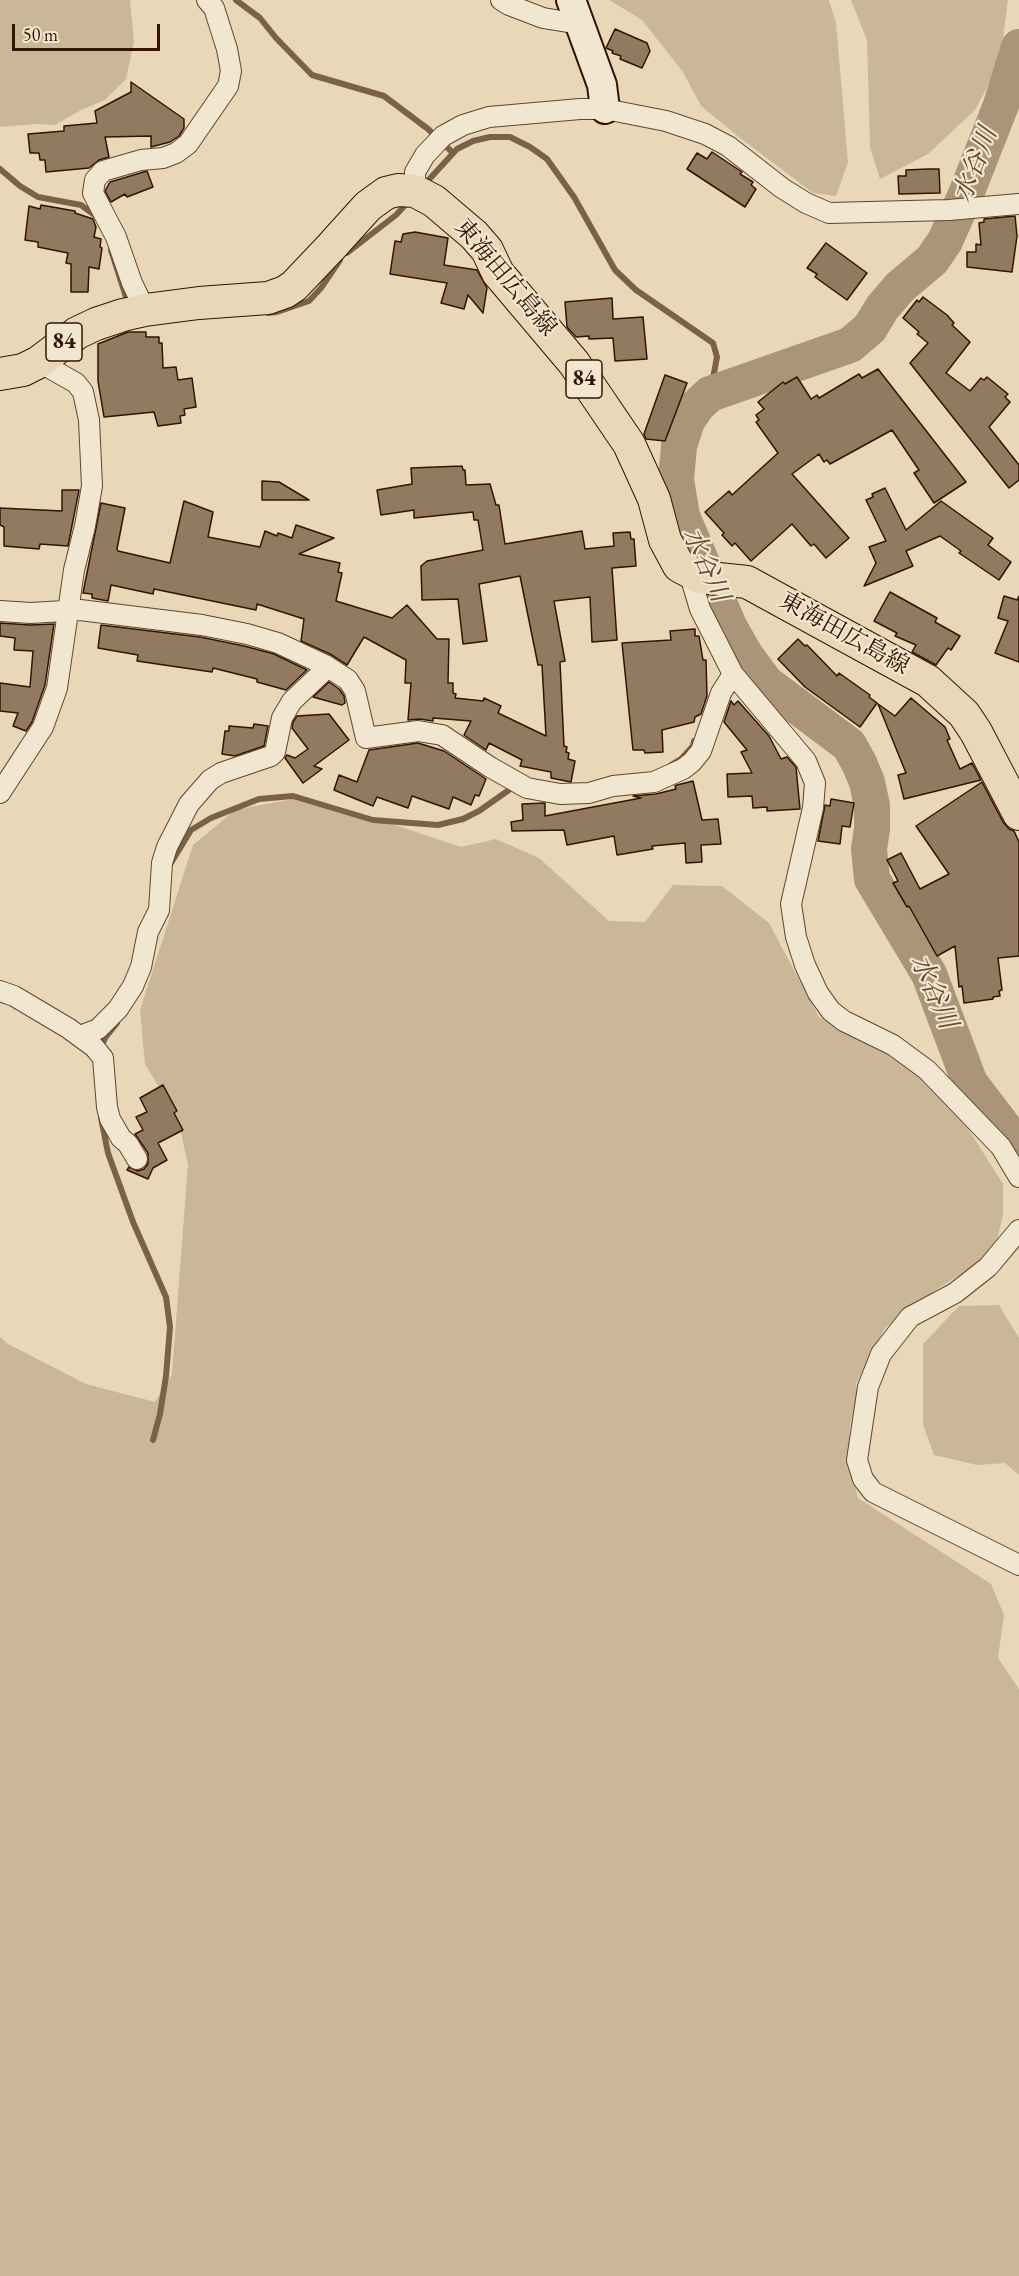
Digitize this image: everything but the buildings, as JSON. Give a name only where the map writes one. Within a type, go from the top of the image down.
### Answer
[{"type":"main road","name":"84","points":[[0,374],[23,370],[39,362],[77,333],[96,324],[138,312],[199,303],[268,298],[285,292],[331,247],[368,206],[386,194],[398,190],[425,196]]},
{"type":"main road","name":"東海田広島線","points":[[425,196],[474,235],[487,250],[498,273],[564,350],[629,444],[654,499],[665,540],[679,566],[706,576],[747,582],[928,681],[964,714],[976,732],[1019,814]]},
{"type":"street","points":[[138,312],[132,283],[116,237],[93,193],[95,180],[103,171],[176,153],[188,144],[228,86],[231,71],[227,49],[214,8],[207,0]]},
{"type":"street","points":[[501,0],[543,18],[575,12],[602,85],[605,109]]},
{"type":"street","points":[[425,196],[415,172],[425,155],[443,136],[463,125],[489,117],[605,109],[666,122],[705,134],[728,146],[782,188],[806,203],[829,213],[950,210],[1019,204]]},
{"type":"street","points":[[0,793],[43,727],[57,688],[74,570],[92,486],[89,420],[82,392],[76,382],[39,362]]},
{"type":"street","points":[[706,576],[700,609],[733,674],[806,760],[815,783],[813,808],[791,904],[796,937],[804,965],[818,993],[831,1011],[844,1021],[893,1045],[927,1070],[1001,1147],[1019,1177]]},
{"type":"street","points":[[0,611],[32,613],[80,610],[191,624],[247,634],[278,643],[328,667],[348,680],[355,691],[366,738],[418,730],[442,735],[526,788],[560,794],[589,793],[613,786],[654,782],[683,769],[700,751],[721,693],[733,674]]},
{"type":"street","points":[[80,1036],[98,1029],[118,1009],[133,986],[141,967],[148,932],[159,910],[162,863],[167,847],[189,804],[210,780],[221,773],[271,756],[275,752],[282,718],[292,701],[328,667]]},
{"type":"street","points":[[0,991],[14,996],[94,1047],[103,1058],[110,1119],[137,1158]]},
{"type":"street","points":[[1019,1230],[988,1267],[955,1293],[910,1317],[881,1354],[868,1387],[857,1460],[863,1479],[873,1492],[1019,1565]]},
{"type":"shaded area","points":[[0,0],[130,0],[134,42],[126,79],[105,100],[55,125],[0,127]]},
{"type":"shaded area","points":[[609,0],[829,0],[836,23],[848,162],[836,196],[813,193],[701,106],[683,72],[642,20]]},
{"type":"shaded area","points":[[851,0],[1008,0],[1000,63],[975,110],[928,154],[880,179],[870,147],[867,40]]},
{"type":"shaded area","points":[[303,797],[461,847],[496,839],[539,858],[609,921],[645,922],[673,885],[722,886],[769,923],[819,1017],[881,1051],[909,1059],[962,1119],[1003,1184],[1003,1215],[996,1244],[976,1265],[937,1289],[885,1328],[856,1383],[857,1395],[850,1425],[848,1457],[858,1498],[991,1584],[1004,1615],[998,1658],[1019,1689],[1019,2276],[0,2276],[0,1337],[8,1344],[86,1384],[155,1402],[172,1374],[188,1165],[178,1119],[145,1064],[140,1010],[193,845],[235,810]]},
{"type":"shaded area","points":[[999,1305],[1019,1338],[1019,1475],[1005,1463],[977,1465],[934,1455],[923,1424],[923,1344],[959,1306]]},
{"type":"waterway","points":[[236,0],[260,18],[312,75],[384,96],[428,129],[453,153]]},
{"type":"waterway","name":"水谷川","points":[[1019,47],[1001,105],[966,194],[945,241],[932,260],[900,287],[882,308],[870,328],[850,345],[710,394],[697,406],[687,421],[679,446],[676,480],[682,516],[729,626],[746,656],[766,683],[849,745],[859,763],[867,782],[872,806],[869,849],[872,879],[929,974],[970,1083],[1019,1147]]},
{"type":"waterway","points":[[423,186],[457,149],[473,141],[490,137],[510,137],[547,159],[574,197],[615,270],[636,290],[713,343],[717,357],[710,394]]},
{"type":"waterway","points":[[0,169],[20,186],[38,197],[81,205],[96,216]]},
{"type":"waterway","points":[[347,253],[396,215],[408,202]]},
{"type":"waterway","points":[[111,250],[128,303]]},
{"type":"waterway","points":[[268,313],[309,301],[340,260]]},
{"type":"waterway","points":[[730,660],[739,643]]},
{"type":"waterway","points":[[671,765],[681,759],[693,746],[694,741]]},
{"type":"waterway","points":[[171,863],[191,830],[211,818],[259,799],[293,796],[373,820],[438,825],[463,819],[479,811],[516,785]]},
{"type":"waterway","points":[[100,1050],[105,1038],[117,1023]]},
{"type":"waterway","points":[[101,1118],[108,1153],[133,1222],[166,1297],[170,1327],[166,1376],[153,1440]]}]
